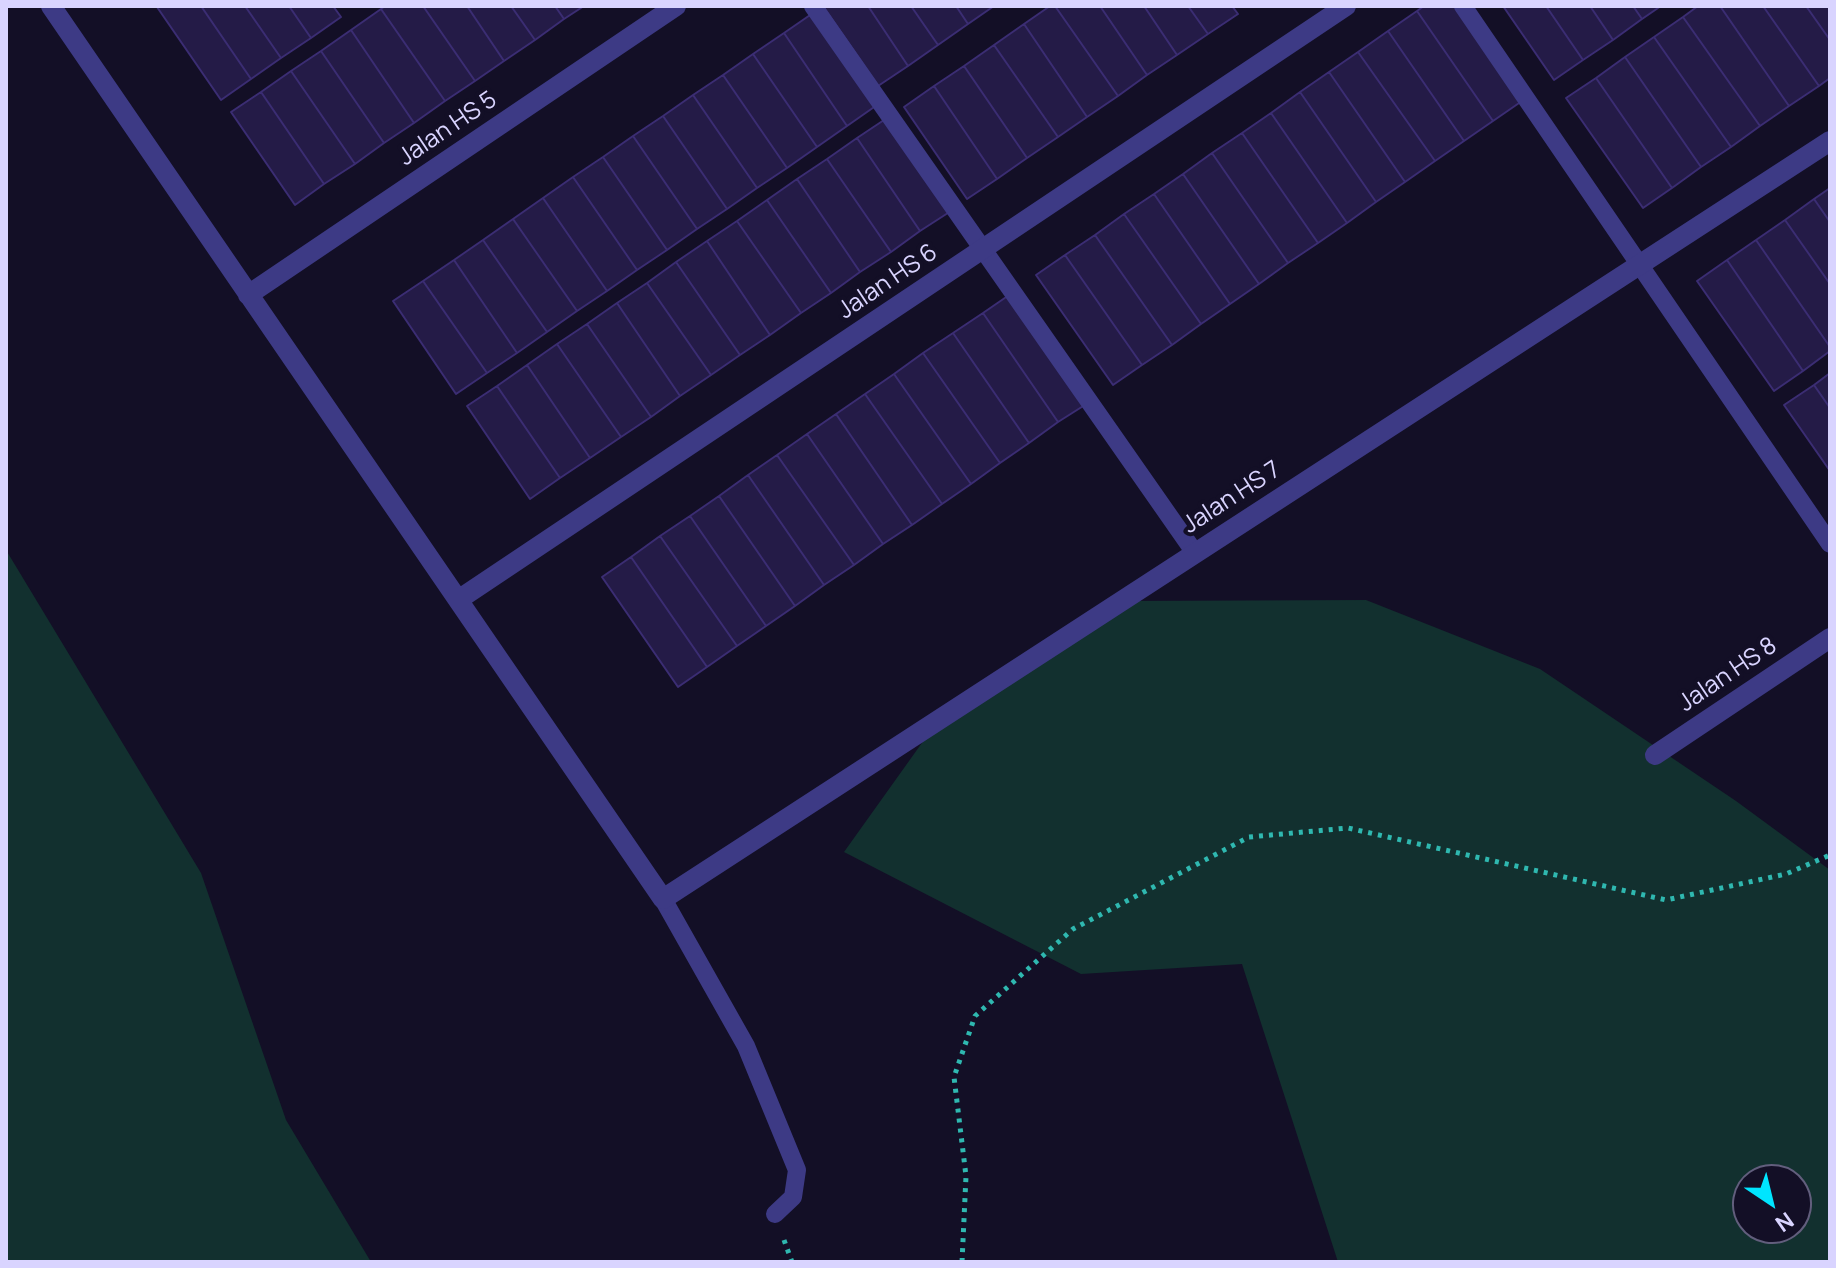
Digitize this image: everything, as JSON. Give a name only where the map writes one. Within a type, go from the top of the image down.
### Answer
[{"type":"street","points":[[51,6],[663,899]]},
{"type":"street","name":"Jalan HS 5","points":[[248,295],[676,6]]},
{"type":"street","name":"Jalan HS 6","points":[[458,600],[1346,6]]},
{"type":"street","name":"Jalan HS 7","points":[[663,899],[1830,141]]},
{"type":"street","name":"Jalan HS 8","points":[[1655,755],[1830,638]]},
{"type":"lane","points":[[813,6],[1195,553]]},
{"type":"lane","points":[[1463,6],[1830,544]]},
{"type":"lane","points":[[663,899],[746,1046],[797,1170],[793,1197],[775,1214]]},
{"type":"path","points":[[962,1262],[966,1176],[954,1077],[975,1016],[1073,929],[1249,837],[1348,828],[1666,900],[1786,874],[1830,855]]},
{"type":"green space","points":[[6,550],[201,873],[286,1120],[371,1262],[6,1262]]},
{"type":"green space","points":[[1366,600],[1540,669],[1736,801],[1830,870],[1830,1262],[1338,1262],[1242,964],[1081,974],[844,852],[929,733],[1128,601]]},
{"type":"building","points":[[201,6],[245,6],[281,58],[251,79]]},
{"type":"building","points":[[201,6],[251,79],[221,100],[157,7]]},
{"type":"building","points":[[245,6],[289,6],[311,38],[281,58]]},
{"type":"building","points":[[289,6],[333,6],[341,17],[311,38]]},
{"type":"building","points":[[385,6],[423,6],[475,81],[445,101],[381,9]]},
{"type":"building","points":[[423,6],[467,6],[504,61],[475,81]]},
{"type":"building","points":[[467,6],[511,6],[535,40],[504,61]]},
{"type":"building","points":[[511,6],[555,6],[564,19],[535,40]]},
{"type":"building","points":[[555,6],[584,6],[564,19]]},
{"type":"building","points":[[823,6],[868,6],[908,66],[878,86]]},
{"type":"building","points":[[868,6],[911,6],[938,45],[908,66]]},
{"type":"building","points":[[911,6],[956,6],[968,24],[938,45]]},
{"type":"building","points":[[956,6],[994,6],[968,24]]},
{"type":"building","points":[[1050,6],[1055,6],[1118,96],[1087,117],[1024,24]]},
{"type":"building","points":[[1055,6],[1100,6],[1147,75],[1118,96]]},
{"type":"building","points":[[1100,6],[1144,6],[1177,55],[1147,75]]},
{"type":"building","points":[[1144,6],[1188,6],[1208,34],[1177,55]]},
{"type":"building","points":[[1188,6],[1232,6],[1238,14],[1208,34]]},
{"type":"building","points":[[1424,6],[1457,6],[1522,101],[1493,121],[1417,11]]},
{"type":"building","points":[[1503,6],[1546,6],[1583,60],[1554,80]]},
{"type":"building","points":[[1546,6],[1590,6],[1613,40],[1583,60]]},
{"type":"building","points":[[1590,6],[1633,6],[1642,19],[1613,40]]},
{"type":"building","points":[[1633,6],[1661,6],[1642,19]]},
{"type":"building","points":[[1698,6],[1720,6],[1789,106],[1760,126],[1683,17]]},
{"type":"building","points":[[1720,6],[1763,6],[1819,86],[1789,106]]},
{"type":"building","points":[[1763,6],[1806,6],[1830,40],[1830,78],[1819,86]]},
{"type":"building","points":[[1806,6],[1830,6],[1830,40]]},
{"type":"building","points":[[381,9],[445,101],[414,123],[351,30]]},
{"type":"building","points":[[1417,11],[1493,121],[1464,141],[1388,31]]},
{"type":"building","points":[[813,13],[877,105],[847,126],[784,33]]},
{"type":"building","points":[[1683,17],[1760,126],[1731,147],[1654,37]]},
{"type":"building","points":[[1024,24],[1087,117],[1058,137],[994,45]]},
{"type":"building","points":[[351,30],[414,123],[384,143],[321,51]]},
{"type":"building","points":[[1388,31],[1464,141],[1435,161],[1358,52]]},
{"type":"building","points":[[784,33],[847,126],[817,147],[753,54]]},
{"type":"building","points":[[1654,37],[1731,147],[1701,167],[1625,57]]},
{"type":"building","points":[[994,45],[1058,137],[1027,158],[964,66]]},
{"type":"building","points":[[321,51],[384,143],[355,164],[291,71]]},
{"type":"building","points":[[1358,52],[1435,161],[1405,182],[1329,72]]},
{"type":"building","points":[[753,54],[817,147],[787,168],[723,75]]},
{"type":"building","points":[[1625,57],[1701,167],[1672,188],[1596,78]]},
{"type":"building","points":[[964,66],[1027,158],[997,179],[934,86]]},
{"type":"building","points":[[291,71],[355,164],[324,184],[261,92]]},
{"type":"building","points":[[1329,72],[1405,182],[1376,202],[1300,92]]},
{"type":"building","points":[[723,75],[787,168],[757,188],[693,95]]},
{"type":"building","points":[[1596,78],[1672,188],[1643,208],[1566,98]]},
{"type":"building","points":[[934,86],[997,179],[967,199],[904,107]]},
{"type":"building","points":[[261,92],[324,184],[295,205],[231,112]]},
{"type":"building","points":[[1300,92],[1376,202],[1347,223],[1271,113]]},
{"type":"building","points":[[693,95],[757,188],[727,209],[663,116]]},
{"type":"building","points":[[1271,113],[1347,223],[1318,243],[1242,133]]},
{"type":"building","points":[[663,116],[727,209],[697,229],[633,136]]},
{"type":"building","points":[[887,118],[951,211],[920,231],[857,138]]},
{"type":"building","points":[[1242,133],[1318,243],[1288,263],[1212,153]]},
{"type":"building","points":[[633,136],[697,229],[667,250],[603,157]]},
{"type":"building","points":[[857,138],[920,231],[891,252],[827,159]]},
{"type":"building","points":[[1212,153],[1288,263],[1259,284],[1183,174]]},
{"type":"building","points":[[603,157],[667,250],[637,270],[573,177]]},
{"type":"building","points":[[827,159],[891,252],[860,272],[797,179]]},
{"type":"building","points":[[1183,174],[1259,284],[1230,304],[1154,194]]},
{"type":"building","points":[[573,177],[637,270],[607,291],[543,198]]},
{"type":"building","points":[[797,179],[860,272],[831,293],[767,200]]},
{"type":"building","points":[[1830,188],[1830,222],[1814,199]]},
{"type":"building","points":[[1154,194],[1230,304],[1201,324],[1124,214]]},
{"type":"building","points":[[543,198],[607,291],[577,311],[513,219]]},
{"type":"building","points":[[1814,199],[1830,222],[1830,284],[1785,220]]},
{"type":"building","points":[[767,200],[831,293],[801,313],[737,221]]},
{"type":"building","points":[[1124,214],[1201,324],[1172,345],[1095,235]]},
{"type":"building","points":[[513,219],[577,311],[547,332],[483,240]]},
{"type":"building","points":[[1785,220],[1830,284],[1830,347],[1756,240]]},
{"type":"building","points":[[737,221],[801,313],[770,335],[707,241]]},
{"type":"building","points":[[1095,235],[1172,345],[1142,365],[1065,255]]},
{"type":"building","points":[[483,240],[547,332],[517,353],[454,260]]},
{"type":"building","points":[[1756,240],[1830,347],[1830,351],[1803,371],[1727,260]]},
{"type":"building","points":[[707,241],[770,335],[740,355],[676,262]]},
{"type":"building","points":[[1065,255],[1142,365],[1113,385],[1036,275]]},
{"type":"building","points":[[454,260],[517,353],[487,373],[423,281]]},
{"type":"building","points":[[1727,260],[1803,371],[1774,391],[1697,281]]},
{"type":"building","points":[[676,262],[740,355],[711,375],[647,283]]},
{"type":"building","points":[[423,281],[487,373],[456,394],[393,301]]},
{"type":"building","points":[[647,283],[711,375],[680,396],[617,303]]},
{"type":"building","points":[[1012,293],[1088,403],[1058,422],[983,313]]},
{"type":"building","points":[[617,303],[680,396],[651,417],[587,324]]},
{"type":"building","points":[[983,313],[1058,422],[1029,443],[953,333]]},
{"type":"building","points":[[587,324],[651,417],[621,437],[557,344]]},
{"type":"building","points":[[953,333],[1029,443],[1000,463],[923,353]]},
{"type":"building","points":[[557,344],[621,437],[590,458],[527,365]]},
{"type":"building","points":[[923,353],[1000,463],[971,484],[894,374]]},
{"type":"building","points":[[527,365],[590,458],[560,478],[497,386]]},
{"type":"building","points":[[1830,373],[1830,408],[1814,385]]},
{"type":"building","points":[[894,374],[971,484],[942,504],[865,394]]},
{"type":"building","points":[[1814,385],[1830,408],[1830,471],[1784,405]]},
{"type":"building","points":[[497,386],[560,478],[530,499],[467,406]]},
{"type":"building","points":[[865,394],[942,504],[912,525],[836,414]]},
{"type":"building","points":[[836,414],[912,525],[883,544],[807,434]]},
{"type":"building","points":[[807,434],[883,544],[854,565],[777,455]]},
{"type":"building","points":[[777,455],[854,565],[824,585],[748,475]]},
{"type":"building","points":[[748,475],[824,585],[795,606],[719,496]]},
{"type":"building","points":[[719,496],[795,606],[766,626],[690,516]]},
{"type":"building","points":[[690,516],[766,626],[737,646],[660,536]]},
{"type":"building","points":[[660,536],[737,646],[707,667],[631,557]]},
{"type":"building","points":[[631,557],[707,667],[678,687],[602,577]]}]
